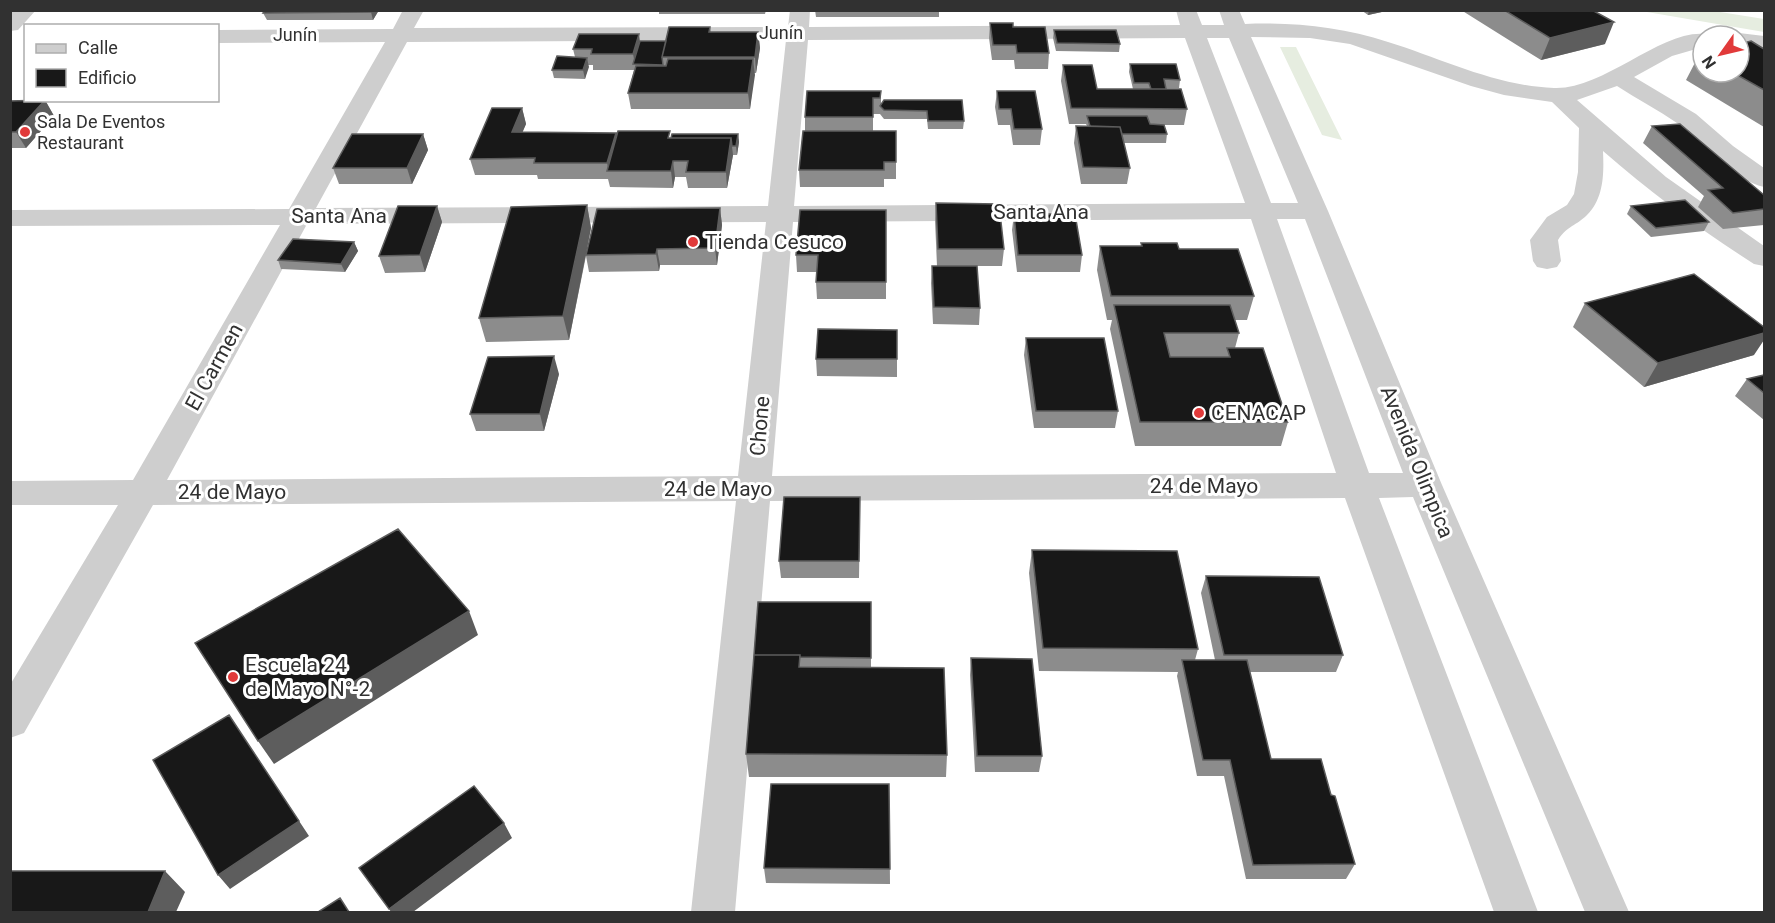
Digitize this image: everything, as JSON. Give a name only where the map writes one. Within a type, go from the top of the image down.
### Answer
[{"type":"street","points":[[10,25],[26,10]]},
{"type":"street","points":[[1189,21],[1261,211],[1357,485],[1516,912]]},
{"type":"street","name":"Junín","points":[[219,36],[407,23],[1233,21],[1335,35],[1377,46],[1494,87],[1559,95],[1589,92],[1643,61],[1691,45]]},
{"type":"street","name":"Avenida Olimpica","points":[[1233,21],[1315,211],[1425,485],[1607,912]]},
{"type":"street","name":"Chone","points":[[713,912],[799,22]]},
{"type":"street","name":"El Carmen","points":[[10,721],[143,492],[407,23]]},
{"type":"street","points":[[1618,77],[1687,119],[1724,151],[1764,179]]},
{"type":"street","points":[[1559,95],[1591,128],[1671,196],[1709,224],[1764,258]]},
{"type":"street","points":[[1547,261],[1544,240],[1556,223],[1577,210],[1587,194],[1591,172],[1591,128]]},
{"type":"street","name":"Santa Ana","points":[[10,218],[1315,211]]},
{"type":"street","name":"24 de Mayo","points":[[10,493],[1425,485]]},
{"type":"shaded area","points":[[1641,11],[1714,11],[1764,19],[1764,32],[1751,30],[1751,24],[1717,24]]},
{"type":"shaded area","points":[[1280,47],[1296,47],[1342,140],[1322,135]]},
{"type":"building","points":[[265,10],[372,10],[371,12],[263,13]]},
{"type":"building","points":[[1504,10],[1592,10],[1614,22],[1550,38]]},
{"type":"building","points":[[990,23],[1013,23],[1013,27],[1045,27],[1049,53],[1017,53],[1016,45],[993,45]]},
{"type":"building","points":[[669,27],[710,27],[709,32],[758,32],[755,57],[662,57]]},
{"type":"building","points":[[1054,30],[1116,30],[1120,44],[1057,43]]},
{"type":"building","points":[[579,34],[639,34],[633,54],[591,54],[592,49],[573,49]]},
{"type":"building","points":[[640,41],[666,41],[662,57],[663,65],[633,64]]},
{"type":"building","points":[[1751,41],[1764,49],[1764,90],[1751,83]]},
{"type":"building","points":[[557,56],[587,58],[583,70],[552,70]]},
{"type":"building","points":[[668,59],[753,59],[748,93],[628,93],[636,66],[666,66]]},
{"type":"building","points":[[1130,64],[1176,64],[1180,80],[1164,79],[1166,89],[1151,89],[1149,83],[1134,83]]},
{"type":"building","points":[[1063,65],[1092,65],[1097,89],[1181,89],[1187,109],[1071,108]]},
{"type":"building","points":[[807,91],[881,91],[880,98],[873,98],[873,117],[805,117]]},
{"type":"building","points":[[997,91],[1035,91],[1042,129],[1014,129],[1011,109],[999,109]]},
{"type":"building","points":[[884,100],[962,100],[964,121],[928,121],[927,111],[884,110],[880,106]]},
{"type":"building","points":[[10,101],[43,102],[16,132],[10,132]]},
{"type":"building","points":[[492,108],[522,108],[512,132],[616,133],[607,163],[534,163],[535,158],[470,159]]},
{"type":"building","points":[[1087,116],[1147,116],[1150,124],[1164,125],[1167,134],[1122,134],[1120,127],[1090,126]]},
{"type":"building","points":[[1680,124],[1764,195],[1764,209],[1733,213],[1708,190],[1723,188],[1652,126]]},
{"type":"building","points":[[1076,126],[1120,127],[1130,168],[1083,167]]},
{"type":"building","points":[[618,131],[670,131],[668,138],[731,138],[726,172],[686,172],[688,161],[673,161],[671,171],[607,171]]},
{"type":"building","points":[[803,131],[896,131],[896,162],[884,162],[884,170],[799,170]]},
{"type":"building","points":[[352,134],[423,134],[407,168],[333,168]]},
{"type":"building","points":[[672,134],[738,134],[736,146],[732,146],[731,138],[671,138]]},
{"type":"building","points":[[1685,200],[1709,222],[1656,228],[1631,206]]},
{"type":"building","points":[[936,203],[999,204],[1004,249],[938,249]]},
{"type":"building","points":[[587,205],[563,316],[479,318],[511,207]]},
{"type":"building","points":[[398,206],[437,206],[420,255],[379,256]]},
{"type":"building","points":[[720,208],[715,248],[657,249],[656,254],[586,255],[597,209]]},
{"type":"building","points":[[800,210],[886,210],[886,282],[816,282],[818,255],[796,255]]},
{"type":"building","points":[[1014,214],[1075,214],[1082,255],[1018,255]]},
{"type":"building","points":[[293,239],[354,242],[341,264],[278,260]]},
{"type":"building","points":[[1141,243],[1177,243],[1179,249],[1238,249],[1254,296],[1111,296],[1100,246],[1142,246]]},
{"type":"building","points":[[932,266],[977,266],[980,308],[934,307]]},
{"type":"building","points":[[1694,274],[1764,327],[1764,333],[1658,363],[1585,303]]},
{"type":"building","points":[[1114,305],[1230,305],[1239,333],[1164,333],[1170,357],[1230,357],[1227,348],[1263,348],[1288,422],[1140,422]]},
{"type":"building","points":[[818,329],[897,330],[897,359],[816,359]]},
{"type":"building","points":[[1026,338],[1104,338],[1118,411],[1036,411]]},
{"type":"building","points":[[554,356],[540,414],[470,414],[488,357]]},
{"type":"building","points":[[1764,375],[1764,393],[1747,379]]},
{"type":"building","points":[[784,497],[860,497],[859,561],[779,561]]},
{"type":"building","points":[[398,529],[469,611],[258,741],[195,643]]},
{"type":"building","points":[[1032,550],[1177,551],[1198,649],[1043,648]]},
{"type":"building","points":[[1206,576],[1319,577],[1343,655],[1224,655]]},
{"type":"building","points":[[758,602],[871,602],[871,658],[754,655]]},
{"type":"building","points":[[754,655],[800,655],[799,667],[944,668],[947,755],[746,754]]},
{"type":"building","points":[[971,658],[1032,659],[1042,756],[977,756]]},
{"type":"building","points":[[1182,660],[1247,660],[1271,759],[1321,759],[1331,795],[1335,796],[1355,864],[1253,865],[1230,760],[1203,760]]},
{"type":"building","points":[[229,715],[299,821],[218,875],[153,760]]},
{"type":"building","points":[[771,784],[889,784],[890,869],[764,868]]},
{"type":"building","points":[[474,786],[504,823],[389,909],[359,868]]},
{"type":"building","points":[[10,871],[165,871],[148,912],[10,912]]},
{"type":"building","points":[[340,898],[349,912],[318,912]]},
{"type":"place","name":"Sala De Eventos Restaurant","points":[[25,132]]},
{"type":"place","name":"Tienda Cesuco","points":[[693,242]]},
{"type":"place","name":"CENACAP","points":[[1199,413]]},
{"type":"place","name":"Escuela 24 de Mayo N°-2","points":[[233,677]]}]
